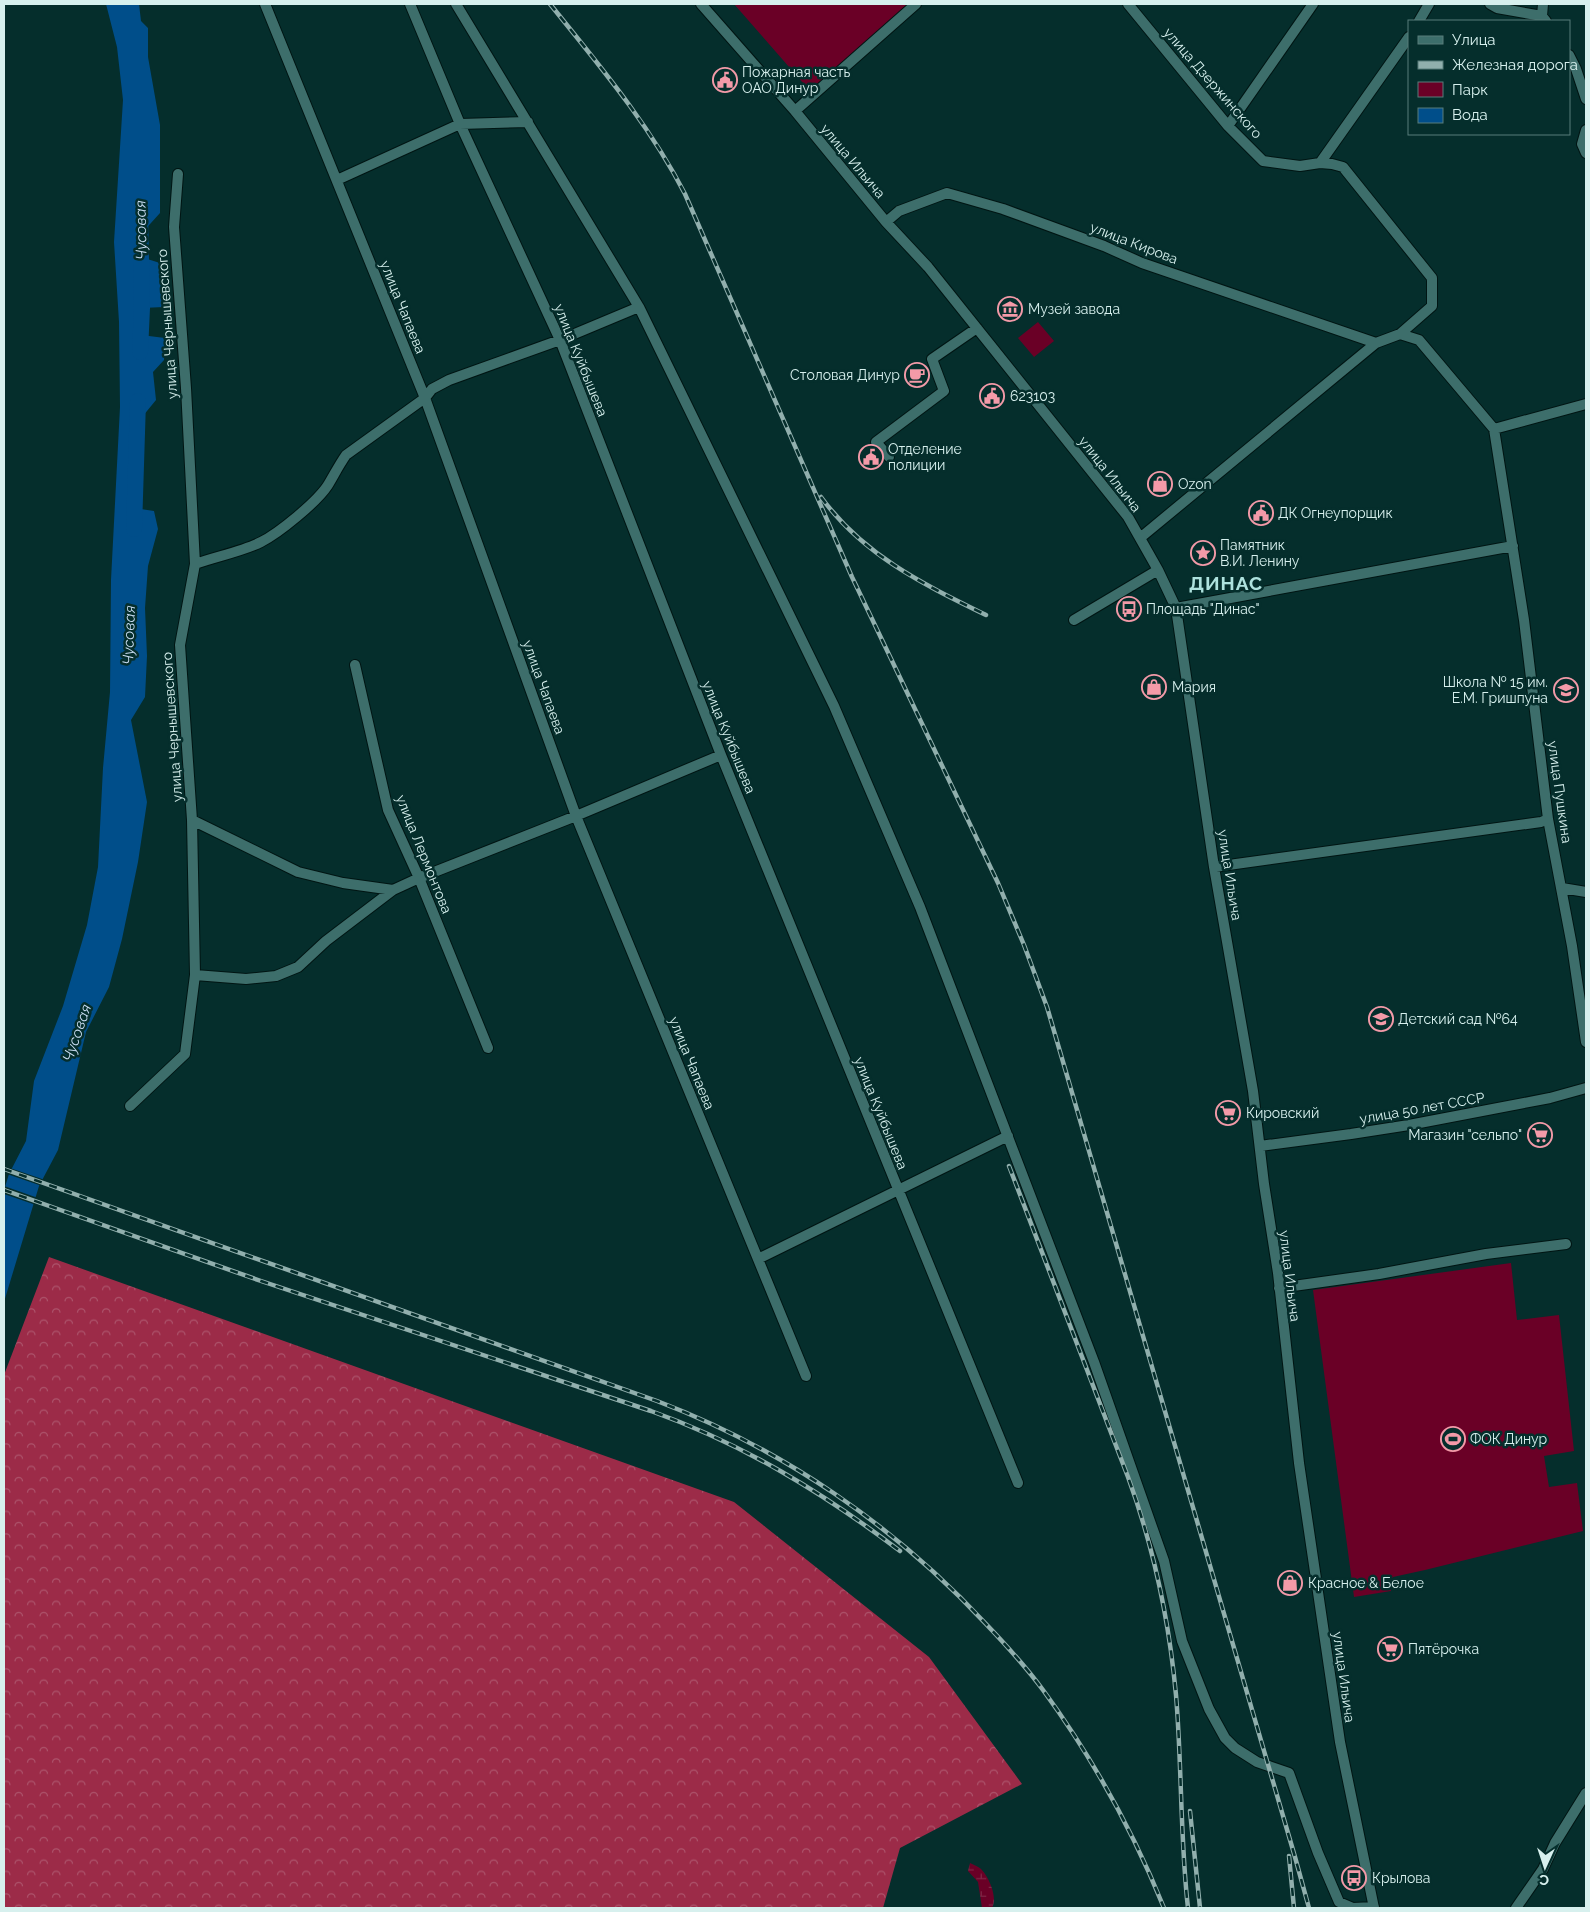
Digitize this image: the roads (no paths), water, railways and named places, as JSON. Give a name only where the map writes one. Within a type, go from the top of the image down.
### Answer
[{"type":"street","name":"улица Чапаева","points":[[265,4],[425,398],[576,816],[806,1376]]},
{"type":"street","name":"улица Куйбышева","points":[[410,4],[460,124],[560,340],[721,755],[1018,1483]]},
{"type":"street","points":[[456,4],[639,307],[834,706],[920,907],[1094,1362],[1161,1552],[1182,1641],[1208,1709],[1225,1738],[1235,1748],[1257,1762],[1289,1773],[1318,1854],[1339,1902],[1353,1908],[1374,1908]]},
{"type":"street","name":"улица Ильича","points":[[701,4],[795,112],[886,222],[928,267],[1128,517],[1158,570],[1176,608],[1214,867],[1252,1084],[1264,1184],[1278,1273],[1299,1463],[1340,1742],[1374,1908]]},
{"type":"street","points":[[795,112],[916,4]]},
{"type":"street","name":"улица Дзержинского","points":[[1128,4],[1228,126],[1263,161],[1300,166],[1320,163],[1343,167],[1432,278],[1432,306],[1400,334]]},
{"type":"street","points":[[1228,126],[1314,4]]},
{"type":"street","points":[[1420,20],[1429,4]]},
{"type":"street","points":[[1490,4],[1497,8],[1544,19],[1543,4]]},
{"type":"street","points":[[1320,163],[1408,38]]},
{"type":"street","points":[[1570,58],[1576,69],[1586,99]]},
{"type":"street","points":[[337,180],[460,124],[528,122]]},
{"type":"street","points":[[1586,130],[1582,144],[1586,153]]},
{"type":"street","name":"улица Чернышевского","points":[[130,1106],[185,1054],[195,975],[192,820],[180,645],[195,564],[186,388],[174,227],[178,174]]},
{"type":"street","name":"улица Кирова","points":[[886,222],[899,211],[947,193],[1003,209],[1104,246],[1142,263],[1376,343]]},
{"type":"street","points":[[195,564],[260,542],[286,525],[328,486],[336,468],[346,455],[425,398],[432,389],[449,380],[560,340],[639,307]]},
{"type":"street","points":[[889,458],[876,442],[944,391],[932,359],[976,328]]},
{"type":"street","points":[[1140,538],[1376,343],[1400,334],[1419,340],[1494,429],[1586,404]]},
{"type":"street","name":"улица Пушкина","points":[[1494,429],[1513,546],[1548,819],[1562,888],[1586,1042]]},
{"type":"street","points":[[1176,608],[1513,546]]},
{"type":"street","points":[[1074,620],[1158,570]]},
{"type":"street","name":"улица Лермонтова","points":[[355,665],[388,810],[488,1048]]},
{"type":"street","points":[[195,975],[246,979],[276,976],[298,967],[326,941],[393,890],[418,878],[576,816],[721,755]]},
{"type":"street","points":[[1214,867],[1376,846],[1541,822],[1548,819]]},
{"type":"street","points":[[192,820],[298,872],[343,883],[393,890]]},
{"type":"street","points":[[1562,888],[1586,892]]},
{"type":"street","name":"улица 50 лет СССР","points":[[1260,1146],[1410,1125],[1550,1098],[1586,1088]]},
{"type":"street","points":[[758,1259],[1008,1136]]},
{"type":"street","points":[[1279,1288],[1379,1274],[1486,1254],[1566,1244]]},
{"type":"street","points":[[1516,1908],[1544,1869],[1556,1843],[1586,1793]]},
{"type":"water","points":[[106,4],[139,4],[141,21],[148,28],[148,57],[160,125],[160,213],[141,234],[141,257],[160,263],[164,307],[142,308],[141,335],[165,338],[164,360],[153,372],[156,400],[138,422],[134,508],[154,511],[158,529],[148,566],[145,608],[147,656],[145,697],[131,720],[147,802],[138,862],[122,939],[109,987],[86,1032],[58,1150],[39,1186],[4,1302],[4,1190],[9,1174],[26,1141],[34,1081],[63,1006],[87,925],[98,867],[103,768],[110,692],[111,580],[120,407],[119,322],[114,242],[123,100],[117,47]]},
{"type":"waterway","name":"Чусовая","points":[[140,211],[142,308],[140,352]]},
{"type":"waterway","name":"Чусовая","points":[[134,529],[138,401]]},
{"type":"railway","points":[[550,4],[605,72],[639,119],[656,143],[685,194],[852,577],[998,883],[1024,945],[1047,1007],[1309,1908]]},
{"type":"railway","points":[[821,497],[856,536],[875,552],[917,579],[986,615]]},
{"type":"railway","points":[[1009,1166],[1128,1477],[1153,1557],[1165,1612],[1176,1695],[1188,1908]]},
{"type":"railway","points":[[4,1169],[657,1401],[704,1420],[749,1442],[835,1494],[875,1523],[951,1588],[1023,1665],[1043,1690],[1078,1741],[1110,1795],[1139,1851],[1164,1908]]},
{"type":"railway","points":[[4,1190],[261,1281],[685,1424],[718,1438],[781,1471],[871,1529],[900,1551]]},
{"type":"railway","points":[[1190,1811],[1200,1908]]},
{"type":"railway","points":[[1289,1856],[1294,1908]]},
{"type":"place","name":"Пожарная часть ОАО Динур","points":[[725,80]]},
{"type":"place","name":"Музей завода","points":[[1010,309]]},
{"type":"place","name":"Столовая Динур","points":[[917,375]]},
{"type":"place","name":"623103","points":[[992,396]]},
{"type":"place","name":"Отделение полиции","points":[[871,457]]},
{"type":"place","name":"Ozon","points":[[1160,484]]},
{"type":"place","name":"ДК Огнеупорщик","points":[[1261,513]]},
{"type":"place","name":"Памятник В.И. Ленину","points":[[1203,553]]},
{"type":"place","name":"Площадь \"Динас\"","points":[[1129,609]]},
{"type":"place","name":"Мария","points":[[1154,687]]},
{"type":"place","name":"Школа № 15 им. Е.М. Гришпуна","points":[[1566,690]]},
{"type":"place","name":"Детский сад №64","points":[[1381,1019]]},
{"type":"place","name":"Кировский","points":[[1228,1113]]},
{"type":"place","name":"Магазин \"сельпо\"","points":[[1540,1135]]},
{"type":"place","name":"ФОК Динур","points":[[1453,1439]]},
{"type":"place","name":"Красное & Белое","points":[[1290,1583]]},
{"type":"place","name":"Пятёрочка","points":[[1390,1649]]},
{"type":"place","name":"Крылова","points":[[1354,1878]]},
{"type":"district","name":"ДИНАС","points":[[1226,583]]}]
